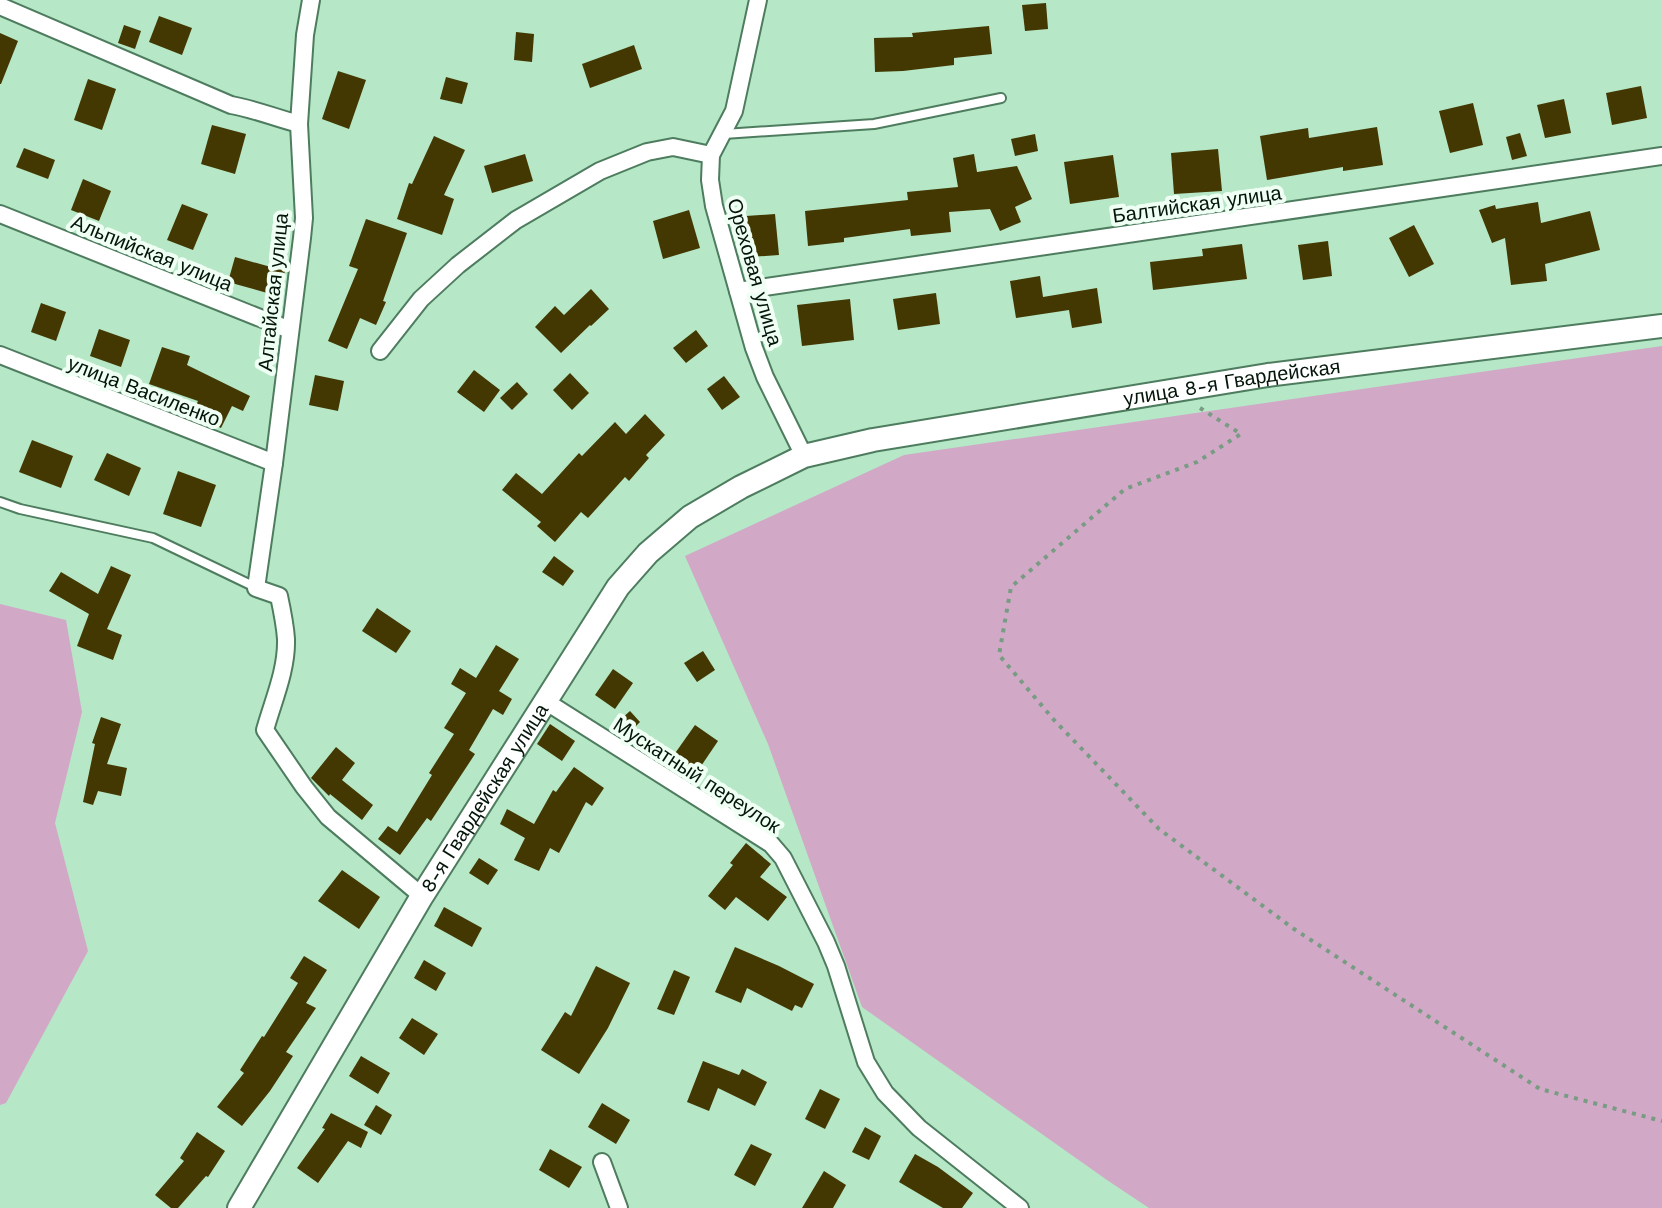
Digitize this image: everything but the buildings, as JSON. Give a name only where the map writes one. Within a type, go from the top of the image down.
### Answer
[{"type":"street","name":"Алтайская улица","points":[[256,588],[304,218],[299,124],[305,35],[311,0]]},
{"type":"street","points":[[380,351],[421,299],[458,265],[516,220],[600,171],[647,152],[673,147],[711,155],[734,111],[758,0]]},
{"type":"street","points":[[0,6],[231,105],[299,124]]},
{"type":"street","name":"Ореховая улица","points":[[711,155],[710,180],[714,206],[754,348],[804,456]]},
{"type":"street","name":"Балтийская улица","points":[[738,291],[1662,156]]},
{"type":"street","name":"Альпийская улица","points":[[0,214],[290,330]]},
{"type":"street","name":"улица 8-я Гвардейская","points":[[804,456],[873,440],[1268,375],[1662,326]]},
{"type":"street","name":"улица Василенко","points":[[0,355],[274,463]]},
{"type":"street","name":"8-я Гвардейская улица","points":[[239,1208],[422,896],[618,587],[648,553],[690,517],[804,456]]},
{"type":"street","points":[[256,588],[279,596],[286,642],[283,667],[265,730],[328,817],[422,896]]},
{"type":"street","name":"Мускатный переулок","points":[[545,701],[771,844],[783,858],[826,942],[866,1062],[885,1093],[919,1128],[1020,1208]]},
{"type":"street","points":[[602,1162],[619,1208]]},
{"type":"lane","points":[[723,134],[874,124],[1001,98]]},
{"type":"lane","points":[[0,502],[153,538],[256,588]]},
{"type":"path","points":[[1174,391],[1241,434],[1197,462],[1125,489],[1011,587],[999,655],[1054,720],[1159,829],[1294,929],[1540,1089],[1662,1121]]},
{"type":"shaded area","points":[[1662,346],[1662,1208],[1149,1208],[862,1007],[768,744],[685,556],[904,455]]},
{"type":"shaded area","points":[[0,604],[66,620],[82,712],[55,823],[88,951],[6,1103],[0,1105]]}]
